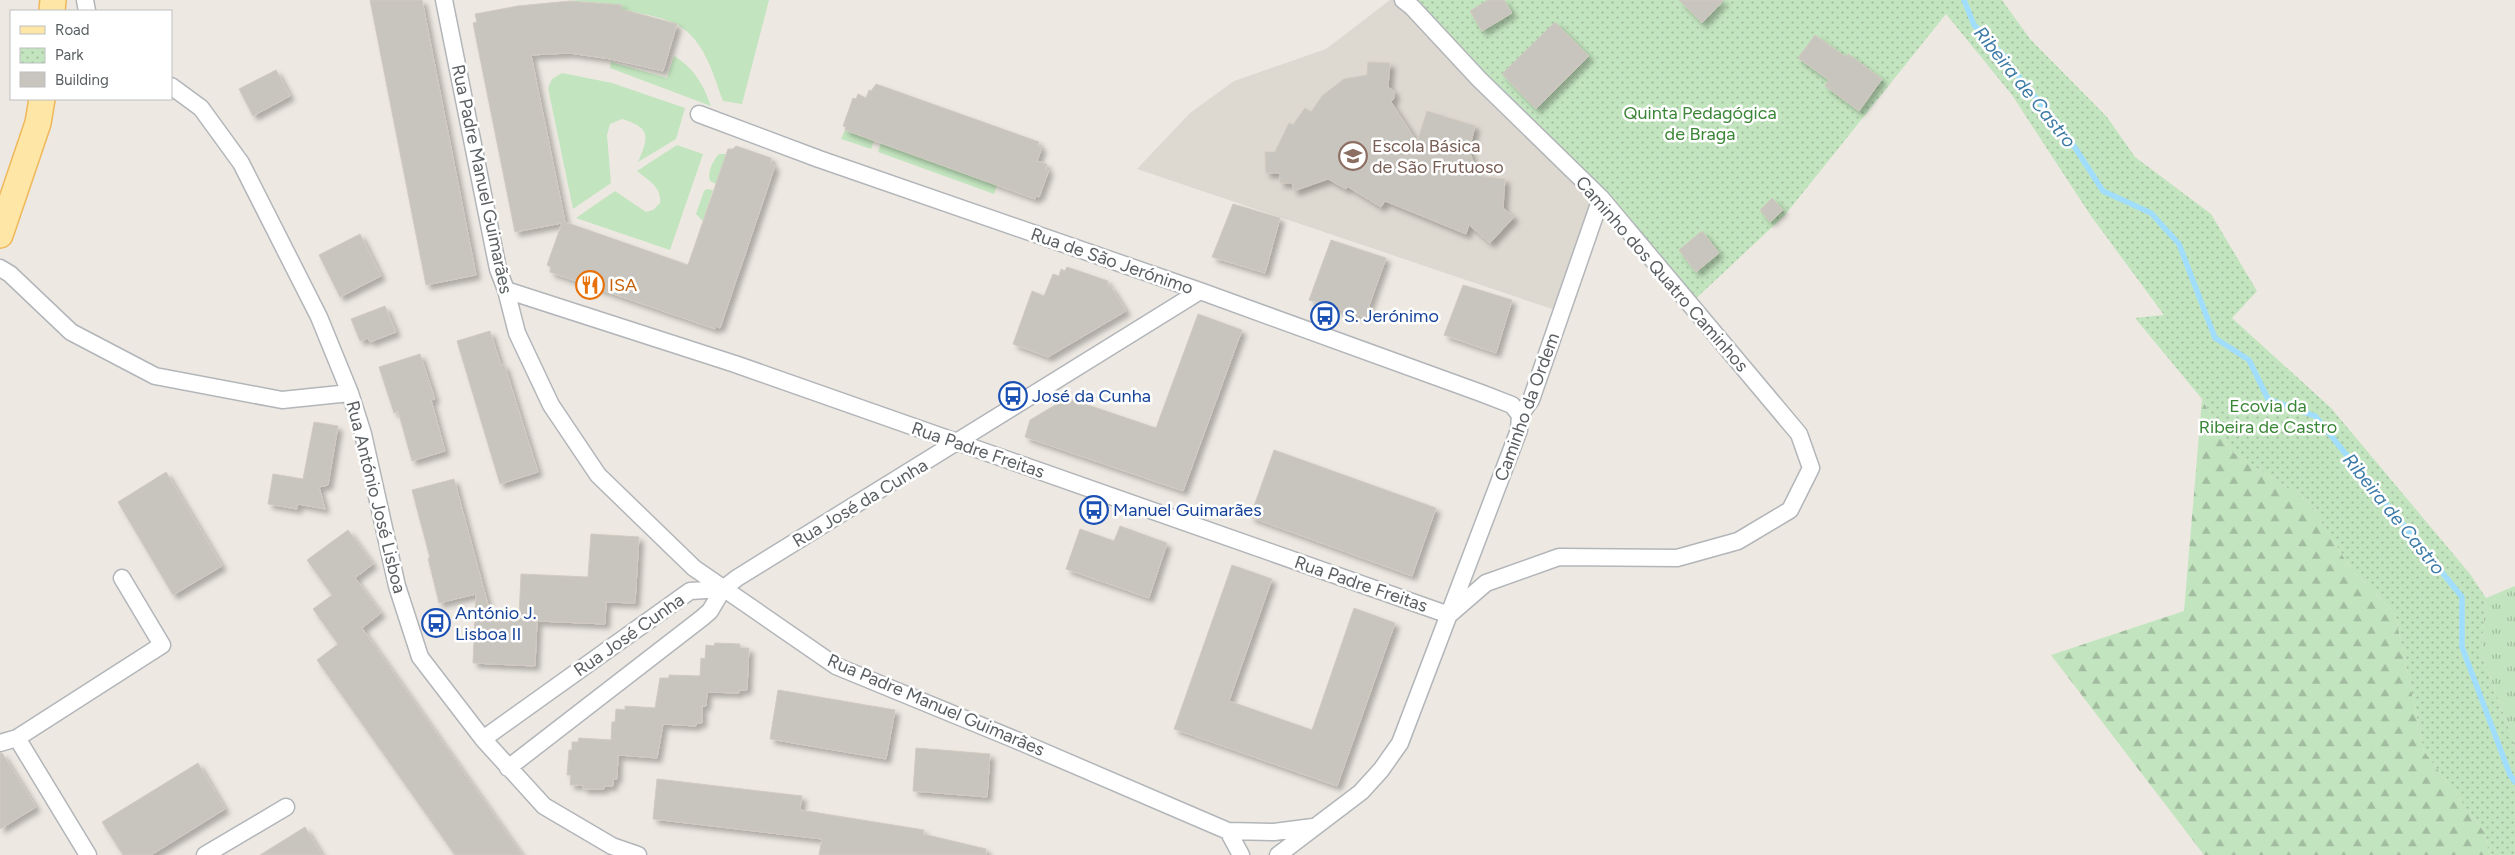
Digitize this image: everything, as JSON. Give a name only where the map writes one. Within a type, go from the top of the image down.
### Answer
[{"type":"main road","points":[[0,235],[38,123],[42,100]]},
{"type":"street","name":"Rua Padre Manuel Guimarães","points":[[444,0],[498,269],[506,290],[517,333],[551,405],[598,475],[694,568],[836,666],[1016,740],[1228,831],[1274,832],[1313,826]]},
{"type":"street","name":"Caminho dos Quatro Caminhos","points":[[1408,3],[1479,79],[1601,198],[1798,434],[1811,468]]},
{"type":"street","name":"Rua António José Lisboa","points":[[172,87],[201,108],[241,163],[319,317],[350,393],[363,434],[397,586],[420,657],[482,740],[544,806],[612,846],[638,855]]},
{"type":"street","name":"Rua de São Jerónimo","points":[[699,114],[819,159],[1200,291],[1504,402],[1512,405],[1520,415]]},
{"type":"street","name":"Caminho da Ordem","points":[[1278,855],[1313,826],[1361,792],[1381,770],[1400,743],[1519,430],[1520,415],[1531,400],[1601,198]]},
{"type":"street","points":[[0,268],[10,274],[72,332],[156,376],[282,400],[350,393]]},
{"type":"street","name":"Rua Padre Freitas","points":[[506,290],[735,364],[1449,615]]},
{"type":"street","name":"Rua José da Cunha","points":[[723,589],[1200,291]]},
{"type":"street","name":"Caminho da Ordem","points":[[1449,615],[1486,583],[1559,557],[1677,558],[1738,541],[1790,510],[1811,468]]},
{"type":"street","points":[[0,743],[17,738],[162,645],[122,578]]},
{"type":"street","name":"Rua José Cunha","points":[[482,740],[690,592],[723,589]]},
{"type":"street","name":"Rua José Cunha","points":[[508,768],[702,618],[710,611],[723,589]]},
{"type":"street","points":[[17,738],[88,855]]},
{"type":"street","points":[[205,855],[286,807]]},
{"type":"street","points":[[1228,831],[1241,855]]},
{"type":"shaded area","name":"Escola Básica de São Frutuoso","points":[[1390,0],[1403,0],[1601,198],[1561,312],[1137,169],[1190,113],[1234,81],[1326,49]]},
{"type":"green space","points":[[569,0],[769,0],[742,104],[723,101],[707,59],[695,40],[678,25],[658,17],[621,9],[622,5]]},
{"type":"green space","points":[[1416,0],[2002,0],[2030,39],[2107,117],[2135,157],[2211,214],[2257,291],[2232,318],[2331,408],[2470,574],[2486,598],[2481,652],[2515,746],[2515,855],[2489,855],[2485,833],[2424,751],[2395,613],[2351,569],[2309,502],[2231,451],[2202,399],[2135,318],[2164,315],[2091,216],[2012,95],[1946,14],[1785,215],[1690,304]]},
{"type":"green space","points":[[674,56],[697,77],[711,106],[610,68],[611,62],[667,78]]},
{"type":"green space","points":[[562,73],[612,83],[685,108],[676,139],[638,162],[644,146],[645,134],[643,130],[631,122],[622,119],[610,124],[607,135],[611,183],[573,209],[548,88],[552,79]]},
{"type":"green space","points":[[845,130],[874,141],[871,149],[841,139]]},
{"type":"green space","points":[[881,143],[997,185],[994,194],[878,152]]},
{"type":"green space","points":[[677,145],[703,154],[670,250],[576,218],[615,191],[646,212],[653,210],[660,203],[657,188],[637,171]]},
{"type":"green space","points":[[719,154],[726,154],[716,184],[710,181],[709,174]]},
{"type":"green space","points":[[707,189],[713,190],[703,221],[696,214],[704,191]]},
{"type":"green space","points":[[2202,399],[2231,451],[2309,502],[2351,569],[2395,613],[2424,751],[2485,833],[2489,855],[2204,855],[2051,655],[2184,611]]},
{"type":"green space","points":[[2515,586],[2515,746],[2481,652],[2486,598]]},
{"type":"building","points":[[370,0],[422,0],[476,275],[426,285]]},
{"type":"building","points":[[1488,0],[1504,0],[1512,13],[1482,31],[1470,11]]},
{"type":"building","points":[[1679,0],[1724,0],[1702,23]]},
{"type":"building","points":[[570,1],[622,5],[621,9],[677,24],[663,71],[611,59],[569,53],[531,55],[565,222],[688,265],[728,149],[733,149],[736,146],[771,158],[771,164],[775,166],[720,328],[716,326],[715,329],[550,272],[551,267],[547,265],[562,223],[515,232],[473,23],[477,22],[475,14],[518,6]]},
{"type":"building","points":[[1555,22],[1589,56],[1536,109],[1502,74]]},
{"type":"building","points":[[1815,35],[1846,57],[1848,54],[1882,79],[1859,111],[1825,86],[1829,80],[1798,58]]},
{"type":"building","points":[[1368,62],[1390,63],[1388,87],[1394,91],[1394,98],[1391,102],[1417,142],[1427,111],[1475,126],[1469,150],[1478,176],[1505,179],[1503,208],[1514,217],[1490,243],[1469,225],[1466,234],[1385,201],[1381,207],[1348,187],[1346,189],[1328,179],[1294,191],[1292,183],[1280,183],[1280,173],[1266,173],[1265,152],[1275,152],[1289,123],[1293,125],[1305,108],[1311,112],[1322,96],[1344,79],[1367,75]]},
{"type":"building","points":[[276,70],[290,96],[253,116],[239,89]]},
{"type":"building","points":[[876,84],[1039,142],[1038,146],[1042,147],[1037,161],[1047,164],[1045,169],[1049,170],[1039,197],[1036,196],[1035,199],[845,130],[846,127],[843,126],[853,98],[856,99],[858,94],[866,98],[869,90],[871,91]]},
{"type":"building","points":[[1772,198],[1783,210],[1770,222],[1760,210]]},
{"type":"building","points":[[1233,204],[1280,218],[1265,273],[1212,257]]},
{"type":"building","points":[[1702,231],[1719,253],[1696,272],[1679,250]]},
{"type":"building","points":[[360,234],[381,276],[340,297],[319,255]]},
{"type":"building","points":[[1331,240],[1386,258],[1365,317],[1309,300]]},
{"type":"building","points":[[1067,267],[1108,281],[1107,285],[1111,287],[1126,311],[1048,357],[1013,344],[1032,291],[1044,296],[1053,274],[1059,276],[1061,269],[1065,271]]},
{"type":"building","points":[[1463,285],[1512,300],[1496,353],[1444,335]]},
{"type":"building","points":[[385,306],[396,332],[370,342],[368,338],[360,341],[351,319]]},
{"type":"building","points":[[1198,314],[1242,330],[1183,491],[1025,437],[1030,420],[1067,398],[1156,428]]},
{"type":"building","points":[[490,331],[501,366],[504,364],[538,472],[500,484],[457,341]]},
{"type":"building","points":[[420,354],[435,399],[431,400],[445,451],[412,461],[398,411],[394,413],[379,367]]},
{"type":"building","points":[[314,422],[338,426],[328,485],[319,487],[325,509],[298,504],[297,509],[268,504],[273,474],[303,479]]},
{"type":"building","points":[[1274,450],[1436,508],[1412,576],[1250,517]]},
{"type":"building","points":[[166,472],[222,566],[173,595],[118,502]]},
{"type":"building","points":[[454,479],[491,616],[519,617],[521,574],[588,577],[591,534],[639,537],[635,603],[606,602],[605,624],[537,621],[535,666],[473,663],[476,594],[439,603],[428,558],[430,558],[412,490]]},
{"type":"building","points":[[1120,526],[1167,543],[1149,598],[1066,569],[1080,529],[1114,541]]},
{"type":"building","points":[[348,530],[373,564],[355,578],[381,613],[362,628],[522,855],[455,855],[317,660],[338,644],[313,609],[332,595],[307,560]]},
{"type":"building","points":[[1232,565],[1272,579],[1229,701],[1312,730],[1354,608],[1395,623],[1337,786],[1174,729]]},
{"type":"building","points":[[715,643],[740,644],[740,648],[749,648],[747,690],[739,690],[739,693],[707,692],[706,706],[702,706],[702,723],[696,723],[696,726],[663,724],[657,758],[618,755],[617,779],[613,779],[613,786],[604,786],[604,789],[583,789],[583,785],[570,785],[571,775],[567,775],[569,750],[572,750],[572,742],[578,742],[579,738],[611,740],[612,722],[615,722],[616,709],[625,710],[625,706],[655,708],[660,678],[669,678],[669,675],[700,676],[701,658],[705,659],[706,645],[714,646]]},
{"type":"building","points":[[778,690],[895,710],[886,759],[770,739]]},
{"type":"building","points":[[916,748],[990,754],[987,797],[913,791]]},
{"type":"building","points":[[0,753],[2,753],[36,807],[0,829]]},
{"type":"building","points":[[198,763],[225,809],[151,855],[123,855],[102,822]]},
{"type":"building","points":[[657,779],[802,796],[800,810],[924,830],[923,834],[986,849],[986,855],[819,855],[822,839],[653,819]]},
{"type":"building","points":[[305,827],[322,855],[260,855]]},
{"type":"waterway","name":"Ribeira de Castro","points":[[1964,0],[1974,25],[2004,56],[2027,88],[2063,129],[2103,191],[2151,213],[2179,244],[2215,338],[2249,360],[2268,399],[2315,416],[2462,597],[2462,647],[2510,775],[2515,782]]},
{"type":"place","name":"Escola Básica de São Frutuoso","points":[[1353,156]]},
{"type":"place","name":"ISA","points":[[590,285]]},
{"type":"place","name":"S. Jerónimo","points":[[1325,316]]},
{"type":"place","name":"José da Cunha","points":[[1013,396]]},
{"type":"place","name":"Manuel Guimarães","points":[[1094,510]]},
{"type":"place","name":"António J. Lisboa II","points":[[436,623]]},
{"type":"park label","name":"Quinta Pedagógica de Braga","points":[[1700,123]]},
{"type":"park label","name":"Ecovia da Ribeira de Castro","points":[[2268,416]]}]
